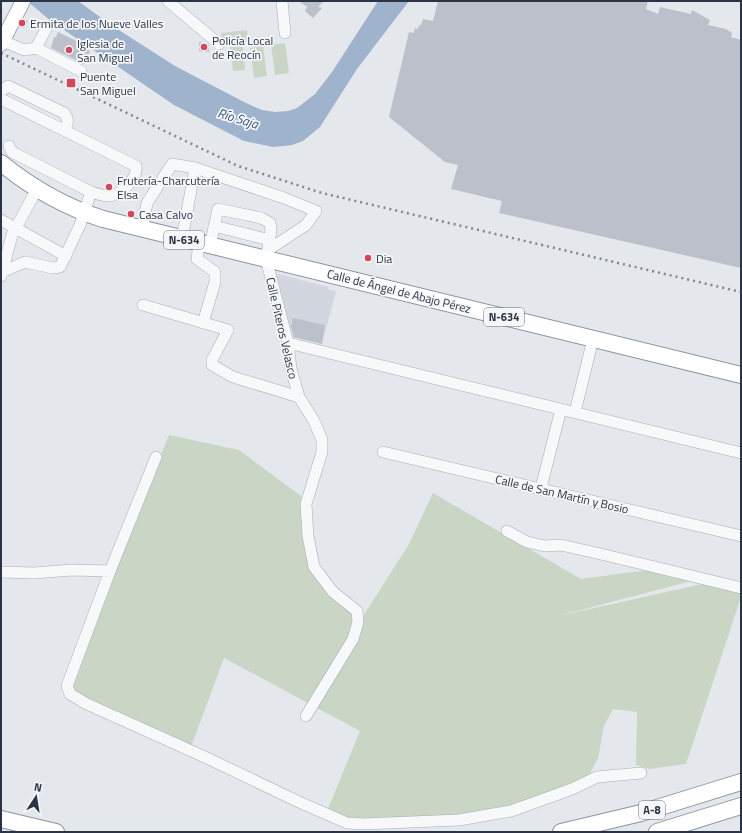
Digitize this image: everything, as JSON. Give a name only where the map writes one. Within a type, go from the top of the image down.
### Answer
[{"type":"highway","name":"N-634","points":[[1,163],[37,189],[84,212]]},
{"type":"highway","name":"Calle de Ángel de Abajo Pérez","points":[[84,212],[103,219],[204,245],[269,245],[593,339],[741,376]]},
{"type":"highway","name":"A-8","points":[[561,832],[635,814],[741,782]]},
{"type":"highway","name":"A-8","points":[[657,832],[741,806]]},
{"type":"highway","points":[[1,820],[56,832]]},
{"type":"main road","points":[[2,43],[5,25],[23,2]]},
{"type":"main road","name":"N-634","points":[[5,151],[23,180]]},
{"type":"street","points":[[168,1],[219,44]]},
{"type":"street","points":[[282,1],[285,33]]},
{"type":"street","points":[[36,48],[46,29]]},
{"type":"street","points":[[2,43],[24,50],[36,48],[81,71]]},
{"type":"street","points":[[1,91],[8,86],[64,113],[67,117],[68,123],[65,130]]},
{"type":"street","points":[[1,99],[136,166],[137,171],[132,181],[119,192],[107,196],[91,192],[12,152],[5,151]]},
{"type":"street","points":[[142,229],[147,203],[172,164],[195,168],[284,198],[316,212],[306,225],[269,245],[214,226]]},
{"type":"street","points":[[182,239],[195,168]]},
{"type":"street","points":[[2,274],[5,239],[15,228],[37,189]]},
{"type":"street","points":[[2,274],[24,262],[53,268],[60,267],[66,256],[91,192]]},
{"type":"street","points":[[203,323],[215,282],[215,272],[196,259],[214,226],[218,209],[261,218],[270,223],[269,245]]},
{"type":"street","points":[[1,220],[66,256]]},
{"type":"street","name":"Calle Piteros Velasco","points":[[269,245],[288,344],[291,369],[299,397],[314,421],[322,440],[322,452],[306,504],[308,536],[314,567],[333,592],[357,611],[358,622],[353,639],[306,716]]},
{"type":"street","points":[[143,305],[228,330],[212,360],[212,365],[233,377],[299,397]]},
{"type":"street","points":[[575,412],[593,339]]},
{"type":"street","points":[[288,344],[741,453]]},
{"type":"street","points":[[541,488],[561,409]]},
{"type":"street","name":"Calle de San Martín y Bosio","points":[[383,452],[741,536]]},
{"type":"street","points":[[156,456],[110,571],[67,686],[70,694],[87,704],[347,823],[459,820],[511,810],[572,789],[597,778],[641,773]]},
{"type":"street","points":[[508,531],[533,543],[545,546],[561,545],[741,588]]},
{"type":"street","points":[[1,572],[34,573],[72,570],[110,571]]},
{"type":"shaded area","points":[[275,273],[328,287],[328,289],[336,291],[322,344],[292,337],[292,334],[289,334]]},
{"type":"green space","points":[[247,30],[248,43],[223,45],[221,33]]},
{"type":"green space","points":[[285,43],[289,73],[275,75],[271,45]]},
{"type":"green space","points":[[243,46],[245,70],[233,71],[230,47]]},
{"type":"green space","points":[[263,46],[267,76],[254,78],[250,48]]},
{"type":"green space","points":[[169,435],[239,450],[301,496],[305,534],[312,572],[351,612],[363,616],[408,546],[433,493],[581,579],[656,569],[703,578],[558,616],[716,581],[741,588],[741,597],[686,764],[649,769],[636,765],[637,712],[613,709],[604,726],[598,758],[587,779],[509,807],[476,814],[348,821],[328,809],[360,731],[224,658],[191,747],[70,694],[67,686]]},
{"type":"water","name":"Río Saja","points":[[27,1],[78,1],[111,25],[175,66],[246,103],[262,110],[275,112],[288,111],[297,108],[315,94],[332,72],[378,1],[409,1],[357,69],[320,127],[303,141],[292,145],[273,147],[244,141],[174,105],[51,21]]},
{"type":"building","points":[[299,1],[324,1],[318,7],[322,8],[313,18],[305,11],[307,7]]},
{"type":"building","points":[[438,1],[648,1],[646,9],[658,14],[660,7],[691,14],[692,10],[710,20],[708,25],[726,29],[732,33],[731,37],[741,40],[741,268],[499,213],[502,201],[451,189],[458,165],[445,162],[389,117],[409,32],[414,33],[415,28],[418,29],[423,19],[433,21]]},
{"type":"building","points":[[24,19],[28,21],[24,28],[19,27]]},
{"type":"building","name":"Iglesia de San Miguel","points":[[58,32],[87,46],[86,49],[90,51],[84,64],[51,48],[54,37],[56,37]]},
{"type":"building","name":"Policía Local de Reocín","points":[[199,42],[209,45],[209,52],[199,51]]},
{"type":"building","points":[[293,318],[325,325],[322,344],[294,337],[291,326]]},
{"type":"railway","points":[[1,53],[238,166],[322,193],[741,292]]},
{"type":"place","name":"Ermita de los Nueve Valles","points":[[22,23]]},
{"type":"place","name":"Policía Local de Reocín","points":[[204,47]]},
{"type":"place","name":"Iglesia de San Miguel","points":[[69,50]]},
{"type":"place","name":"Puente San Miguel","points":[[71,83]]},
{"type":"place","name":"Frutería-Charcutería Elsa","points":[[109,187]]},
{"type":"place","name":"Casa Calvo","points":[[131,214]]},
{"type":"place","name":"Dia","points":[[368,258]]}]
